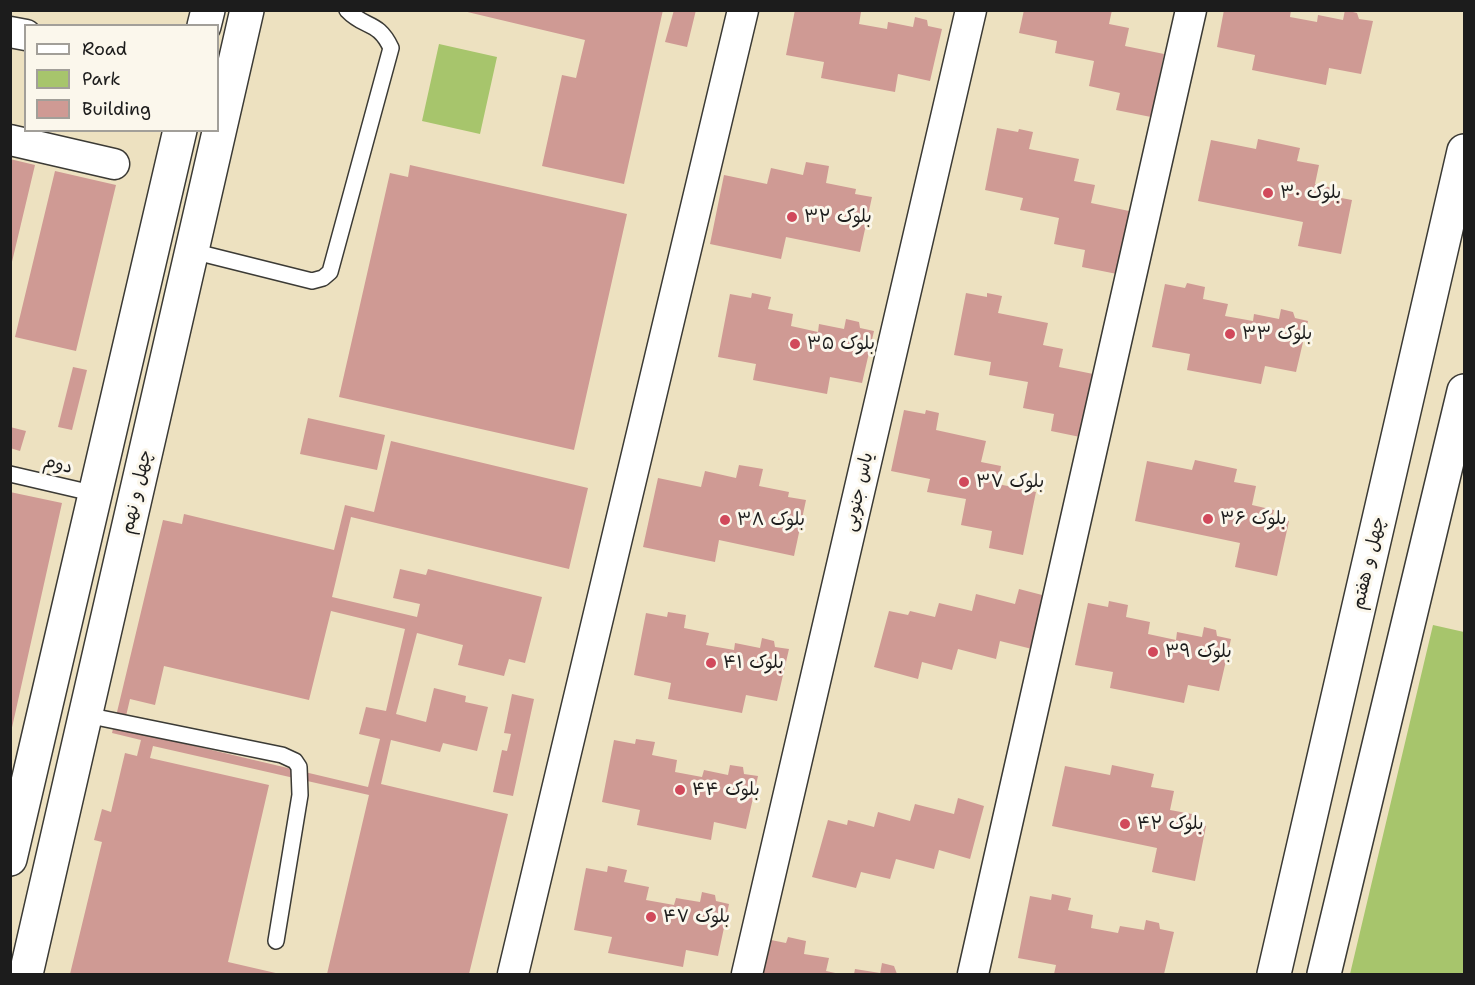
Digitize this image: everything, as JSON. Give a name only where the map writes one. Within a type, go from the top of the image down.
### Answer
[{"type":"street","name":"چهل و نهم","points":[[26,975],[247,10]]},
{"type":"street","points":[[513,975],[743,10]]},
{"type":"street","name":"یاس جنوبی","points":[[747,975],[971,10]]},
{"type":"street","points":[[973,975],[1191,10]]},
{"type":"street","points":[[10,859],[16,813],[96,494],[180,132]]},
{"type":"street","points":[[10,140],[114,164]]},
{"type":"street","name":"چهل و هفتم","points":[[1274,975],[1464,151]]},
{"type":"street","points":[[1324,975],[1464,391]]},
{"type":"street","points":[[1315,795],[1364,807]]},
{"type":"lane","points":[[192,251],[312,281],[323,278],[330,272],[391,48],[384,33],[354,18],[347,10]]},
{"type":"lane","name":"دوم","points":[[10,474],[96,494]]},
{"type":"lane","points":[[86,715],[282,755],[295,760],[299,767],[300,795],[276,941]]},
{"type":"green space","points":[[439,44],[497,57],[480,134],[422,121]]},
{"type":"green space","points":[[1433,625],[1464,632],[1464,974],[1350,974]]},
{"type":"building","points":[[459,10],[663,10],[624,184],[542,166],[562,75],[576,78],[585,40]]},
{"type":"building","points":[[674,10],[696,10],[687,47],[665,42]]},
{"type":"building","points":[[795,10],[861,12],[859,24],[887,29],[888,22],[913,27],[915,17],[927,20],[928,26],[942,29],[930,81],[898,74],[895,92],[821,78],[824,62],[786,55]]},
{"type":"building","points":[[1024,10],[1112,10],[1109,24],[1129,28],[1125,46],[1164,54],[1151,117],[1116,110],[1120,93],[1089,86],[1094,61],[1055,53],[1057,41],[1019,33]]},
{"type":"building","points":[[1224,10],[1291,10],[1290,17],[1317,22],[1318,15],[1343,20],[1345,10],[1357,13],[1359,19],[1373,21],[1361,74],[1329,68],[1326,85],[1252,70],[1255,55],[1217,47]]},
{"type":"building","points":[[997,128],[1033,132],[1029,149],[1079,159],[1074,181],[1095,185],[1091,203],[1129,211],[1117,274],[1082,267],[1085,250],[1054,244],[1059,218],[1020,210],[1023,198],[985,190]]},
{"type":"building","name":"بلوک ۳۰","points":[[1258,139],[1300,148],[1297,161],[1319,165],[1315,184],[1337,189],[1336,197],[1352,200],[1341,254],[1298,246],[1303,222],[1198,201],[1211,140],[1256,149]]},
{"type":"building","points":[[10,159],[35,165],[11,266],[10,266]]},
{"type":"building","name":"بلوک ۳۲","points":[[806,162],[829,166],[826,183],[856,189],[855,194],[872,197],[860,252],[786,237],[781,259],[710,244],[724,175],[767,184],[771,168],[803,175]]},
{"type":"building","points":[[410,165],[627,214],[574,450],[339,397],[390,173],[408,177]]},
{"type":"building","points":[[55,171],[116,185],[76,351],[15,337]]},
{"type":"building","name":"بلوک ۳۳","points":[[1187,283],[1205,287],[1203,299],[1228,304],[1225,316],[1253,321],[1254,314],[1279,319],[1281,309],[1293,312],[1295,318],[1308,321],[1296,372],[1265,366],[1261,384],[1187,370],[1190,354],[1152,347],[1165,284],[1185,288]]},
{"type":"building","name":"بلوک ۳۵","points":[[752,293],[771,297],[768,309],[793,314],[791,326],[818,332],[819,324],[844,329],[846,319],[859,322],[860,328],[874,331],[862,383],[830,377],[827,394],[753,380],[756,364],[718,357],[730,294],[751,298]]},
{"type":"building","points":[[966,293],[987,297],[987,293],[1002,296],[998,313],[1048,323],[1043,345],[1063,349],[1059,367],[1098,375],[1085,438],[1051,431],[1054,414],[1023,408],[1028,382],[989,375],[991,362],[954,355]]},
{"type":"building","points":[[73,367],[87,370],[72,430],[58,427]]},
{"type":"building","name":"بلوک ۳۷","points":[[904,410],[925,414],[926,410],[939,413],[936,430],[986,441],[981,462],[1001,466],[998,484],[1036,492],[1023,555],[989,548],[992,531],[961,525],[966,499],[927,492],[930,479],[891,471]]},
{"type":"building","points":[[308,418],[385,435],[377,470],[300,454]]},
{"type":"building","points":[[10,427],[26,431],[20,451],[10,448]]},
{"type":"building","points":[[391,441],[588,488],[569,569],[351,517],[332,597],[417,617],[420,604],[393,598],[400,569],[426,575],[428,569],[542,597],[525,663],[509,659],[504,676],[458,665],[463,645],[417,633],[396,714],[426,722],[434,688],[466,696],[465,702],[488,707],[477,751],[443,743],[440,752],[391,740],[381,784],[508,814],[469,974],[327,974],[369,795],[153,746],[150,758],[269,785],[228,962],[280,974],[70,974],[102,842],[94,840],[102,809],[111,812],[125,753],[137,756],[141,740],[112,733],[163,520],[182,524],[184,514],[334,550],[345,505],[374,512]],"holes":[[[331,611],[405,629],[386,711],[366,707],[359,734],[380,739],[368,787],[123,729],[130,699],[155,705],[164,666],[309,700]]]},
{"type":"building","name":"بلوک ۳۶","points":[[1195,460],[1237,469],[1234,482],[1256,486],[1252,505],[1274,510],[1272,518],[1289,521],[1277,576],[1235,567],[1240,543],[1135,521],[1147,461],[1192,470]]},
{"type":"building","name":"بلوک ۳۸","points":[[739,465],[763,469],[759,486],[789,492],[788,497],[806,500],[794,556],[719,540],[715,562],[643,547],[658,478],[701,487],[705,471],[736,478]]},
{"type":"building","points":[[10,492],[62,503],[11,732],[10,732]]},
{"type":"building","points":[[1019,589],[1046,596],[1032,649],[1000,641],[996,659],[958,649],[952,670],[922,662],[918,679],[874,667],[889,611],[908,615],[910,611],[935,617],[939,603],[972,611],[976,594],[1015,604]]},
{"type":"building","name":"بلوک ۳۹","points":[[1109,601],[1128,605],[1126,617],[1150,622],[1148,634],[1176,640],[1177,632],[1202,637],[1204,627],[1216,630],[1217,636],[1231,639],[1219,691],[1188,685],[1184,703],[1110,688],[1113,672],[1075,665],[1088,603],[1108,607]]},
{"type":"building","name":"بلوک ۴۱","points":[[668,612],[686,615],[684,628],[709,633],[706,645],[734,650],[735,643],[760,648],[762,638],[774,641],[775,647],[789,649],[777,701],[746,695],[742,713],[668,699],[671,683],[634,675],[646,613],[667,617]]},
{"type":"building","points":[[512,694],[534,699],[513,796],[493,792],[502,750],[507,751],[511,734],[504,733]]},
{"type":"building","name":"بلوک ۴۴","points":[[636,739],[655,742],[652,755],[677,760],[675,772],[702,777],[704,770],[728,775],[730,765],[743,767],[744,774],[758,776],[746,829],[714,822],[711,840],[637,825],[640,810],[602,802],[614,740],[635,744]]},
{"type":"building","name":"بلوک ۴۲","points":[[1112,765],[1154,774],[1151,787],[1174,791],[1170,810],[1192,814],[1190,823],[1206,826],[1195,881],[1152,872],[1157,848],[1052,826],[1065,766],[1110,775]]},
{"type":"building","points":[[958,798],[984,806],[970,859],[939,850],[934,869],[896,859],[890,879],[861,872],[856,888],[812,877],[828,820],[847,825],[848,820],[874,827],[878,812],[910,821],[915,804],[954,814]]},
{"type":"building","name":"بلوک ۴۷","points":[[608,866],[627,870],[624,882],[649,887],[646,900],[674,905],[676,898],[700,902],[702,892],[715,895],[716,901],[729,904],[718,956],[686,950],[683,967],[608,953],[612,937],[574,930],[586,868],[607,872]]},
{"type":"building","points":[[1052,894],[1071,898],[1068,910],[1093,915],[1091,928],[1118,933],[1120,926],[1144,930],[1146,920],[1159,923],[1160,929],[1174,932],[1164,974],[1054,974],[1056,965],[1018,958],[1030,896],[1051,900]]},
{"type":"building","points":[[788,937],[806,941],[804,954],[829,958],[826,971],[840,974],[759,974],[766,939],[786,943]]},
{"type":"building","points":[[882,963],[894,966],[897,974],[880,974]]},
{"type":"building","points":[[855,969],[880,973],[880,974],[854,974]]},
{"type":"place","name":"بلوک ۳۰","points":[[1268,193]]},
{"type":"place","name":"بلوک ۳۲","points":[[792,217]]},
{"type":"place","name":"بلوک ۳۳","points":[[1230,334]]},
{"type":"place","name":"بلوک ۳۵","points":[[795,344]]},
{"type":"place","name":"بلوک ۳۷","points":[[964,482]]},
{"type":"place","name":"بلوک ۳۶","points":[[1208,519]]},
{"type":"place","name":"بلوک ۳۸","points":[[725,520]]},
{"type":"place","name":"بلوک ۳۹","points":[[1153,652]]},
{"type":"place","name":"بلوک ۴۱","points":[[711,663]]},
{"type":"place","name":"بلوک ۴۴","points":[[680,790]]},
{"type":"place","name":"بلوک ۴۲","points":[[1125,824]]},
{"type":"place","name":"بلوک ۴۷","points":[[651,917]]}]
